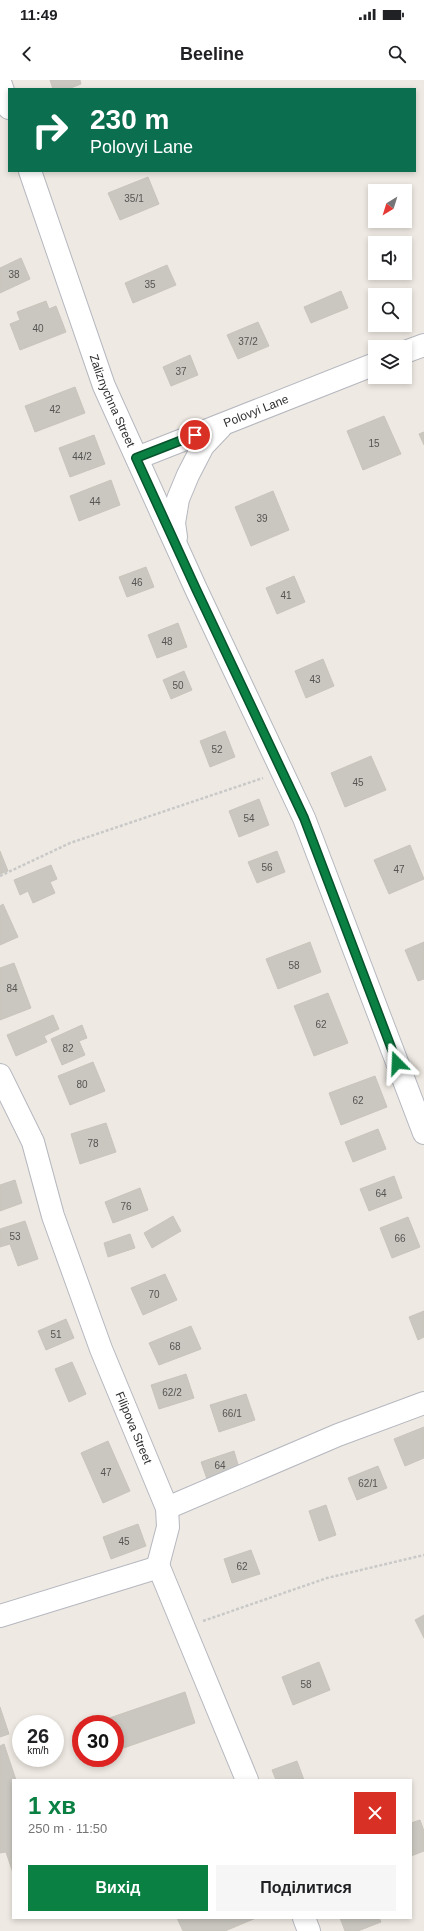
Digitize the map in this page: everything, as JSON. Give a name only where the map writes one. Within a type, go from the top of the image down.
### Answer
[{"type":"street","points":[[0,82],[8,105]]},
{"type":"street","name":"Zaliznychna Street","points":[[30,172],[104,386],[180,554],[304,818],[424,1133]]},
{"type":"street","points":[[412,349],[424,345]]},
{"type":"street","name":"Polovyi Lane","points":[[136,458],[368,367]]},
{"type":"street","points":[[180,554],[174,523],[178,499],[203,446],[225,423]]},
{"type":"street","name":"Filipova Street","points":[[0,1075],[33,1142],[53,1216],[98,1341],[168,1508],[168,1527],[159,1567]]},
{"type":"street","points":[[168,1508],[338,1435],[424,1403]]},
{"type":"street","points":[[0,1616],[159,1567],[247,1779]]},
{"type":"street","points":[[304,1919],[309,1931]]},
{"type":"path","points":[[0,876],[70,842],[282,772]]},
{"type":"path","points":[[184,1628],[327,1578],[424,1555]]},
{"type":"building","points":[[50,80],[80,80],[81,84],[71,88],[53,88]]},
{"type":"building","points":[[148,177],[159,204],[120,220],[108,193]]},
{"type":"building","points":[[21,258],[30,279],[0,293],[0,268]]},
{"type":"building","points":[[167,265],[176,285],[133,303],[125,283]]},
{"type":"building","points":[[341,291],[348,308],[311,323],[304,307]]},
{"type":"building","points":[[46,301],[49,309],[56,306],[66,332],[20,350],[10,324],[20,320],[17,312]]},
{"type":"building","points":[[258,322],[269,346],[238,359],[227,335]]},
{"type":"building","points":[[190,355],[198,375],[171,386],[163,367]]},
{"type":"building","points":[[75,387],[85,413],[35,432],[25,406]]},
{"type":"building","points":[[384,416],[401,454],[363,470],[347,431]]},
{"type":"building","points":[[424,432],[424,445],[419,434]]},
{"type":"building","points":[[94,435],[105,464],[70,477],[59,448]]},
{"type":"building","points":[[111,480],[120,505],[79,521],[70,496]]},
{"type":"building","points":[[273,491],[289,530],[251,546],[235,507]]},
{"type":"building","points":[[146,567],[154,587],[127,597],[119,577]]},
{"type":"building","points":[[294,576],[305,602],[277,614],[266,588]]},
{"type":"building","points":[[178,623],[187,647],[157,658],[148,635]]},
{"type":"building","points":[[323,659],[334,686],[306,698],[295,671]]},
{"type":"building","points":[[184,671],[192,690],[171,699],[163,680]]},
{"type":"building","points":[[225,731],[235,757],[210,767],[200,741]]},
{"type":"building","points":[[371,756],[386,790],[345,807],[331,773]]},
{"type":"building","points":[[259,799],[269,825],[239,837],[229,811]]},
{"type":"building","points":[[410,845],[424,879],[389,894],[374,860]]},
{"type":"building","points":[[0,851],[8,871],[0,874]]},
{"type":"building","points":[[277,851],[285,872],[257,883],[248,862]]},
{"type":"building","points":[[51,865],[57,879],[50,882],[55,893],[33,903],[28,891],[20,895],[14,880]]},
{"type":"building","points":[[3,904],[18,937],[0,945],[0,906]]},
{"type":"building","points":[[310,942],[321,972],[278,989],[266,959]]},
{"type":"building","points":[[424,942],[424,979],[418,981],[405,950]]},
{"type":"building","points":[[14,963],[31,1008],[0,1020],[0,968]]},
{"type":"building","points":[[328,993],[348,1043],[314,1056],[294,1006]]},
{"type":"building","points":[[53,1015],[59,1029],[44,1036],[47,1042],[16,1056],[7,1035]]},
{"type":"building","points":[[82,1025],[87,1038],[79,1041],[85,1055],[62,1065],[51,1039]]},
{"type":"building","points":[[93,1062],[105,1091],[70,1105],[58,1076]]},
{"type":"building","points":[[375,1076],[387,1107],[341,1125],[329,1093]]},
{"type":"building","points":[[106,1123],[116,1152],[80,1164],[71,1134]]},
{"type":"building","points":[[378,1129],[386,1149],[353,1162],[345,1142]]},
{"type":"building","points":[[394,1176],[402,1198],[369,1211],[360,1189]]},
{"type":"building","points":[[15,1180],[22,1203],[0,1211],[0,1185]]},
{"type":"building","points":[[140,1188],[148,1210],[113,1223],[105,1202]]},
{"type":"building","points":[[173,1216],[181,1231],[152,1248],[144,1233]]},
{"type":"building","points":[[408,1217],[420,1247],[392,1258],[380,1228]]},
{"type":"building","points":[[25,1221],[38,1259],[18,1266],[10,1244],[0,1247],[0,1229]]},
{"type":"building","points":[[130,1234],[135,1248],[108,1257],[104,1243]]},
{"type":"building","points":[[165,1274],[177,1300],[143,1315],[131,1288]]},
{"type":"building","points":[[424,1311],[424,1337],[418,1340],[409,1317]]},
{"type":"building","points":[[66,1319],[74,1338],[46,1350],[38,1331]]},
{"type":"building","points":[[191,1326],[201,1349],[159,1365],[149,1343]]},
{"type":"building","points":[[72,1362],[86,1394],[69,1402],[55,1369]]},
{"type":"building","points":[[186,1374],[194,1398],[159,1409],[151,1385]]},
{"type":"building","points":[[246,1394],[255,1420],[219,1432],[210,1405]]},
{"type":"building","points":[[424,1427],[424,1458],[405,1466],[394,1439]]},
{"type":"building","points":[[108,1441],[130,1491],[103,1503],[81,1453]]},
{"type":"building","points":[[234,1451],[239,1468],[207,1479],[201,1462]]},
{"type":"building","points":[[378,1466],[387,1488],[357,1500],[348,1478]]},
{"type":"building","points":[[326,1505],[336,1535],[319,1541],[309,1511]]},
{"type":"building","points":[[138,1524],[146,1546],[111,1559],[103,1537]]},
{"type":"building","points":[[251,1550],[260,1574],[232,1583],[224,1559]]},
{"type":"building","points":[[424,1615],[424,1638],[415,1620]]},
{"type":"building","points":[[319,1662],[330,1690],[293,1705],[282,1677]]},
{"type":"building","points":[[185,1692],[195,1723],[124,1748],[124,1715],[118,1715]]},
{"type":"building","points":[[0,1707],[9,1734],[0,1737]]},
{"type":"building","points":[[4,1744],[16,1779],[12,1779],[12,1870],[6,1852],[0,1853],[0,1746]]},
{"type":"building","points":[[297,1761],[304,1779],[276,1779],[272,1770]]},
{"type":"building","points":[[420,1820],[424,1831],[424,1851],[412,1856],[412,1823]]},
{"type":"building","points":[[177,1919],[254,1919],[225,1931],[183,1931]]},
{"type":"building","points":[[340,1919],[380,1919],[381,1922],[358,1931],[345,1931]]},
{"type":"route","points":[[195,435],[136,458],[304,818],[397,1063]]}]
